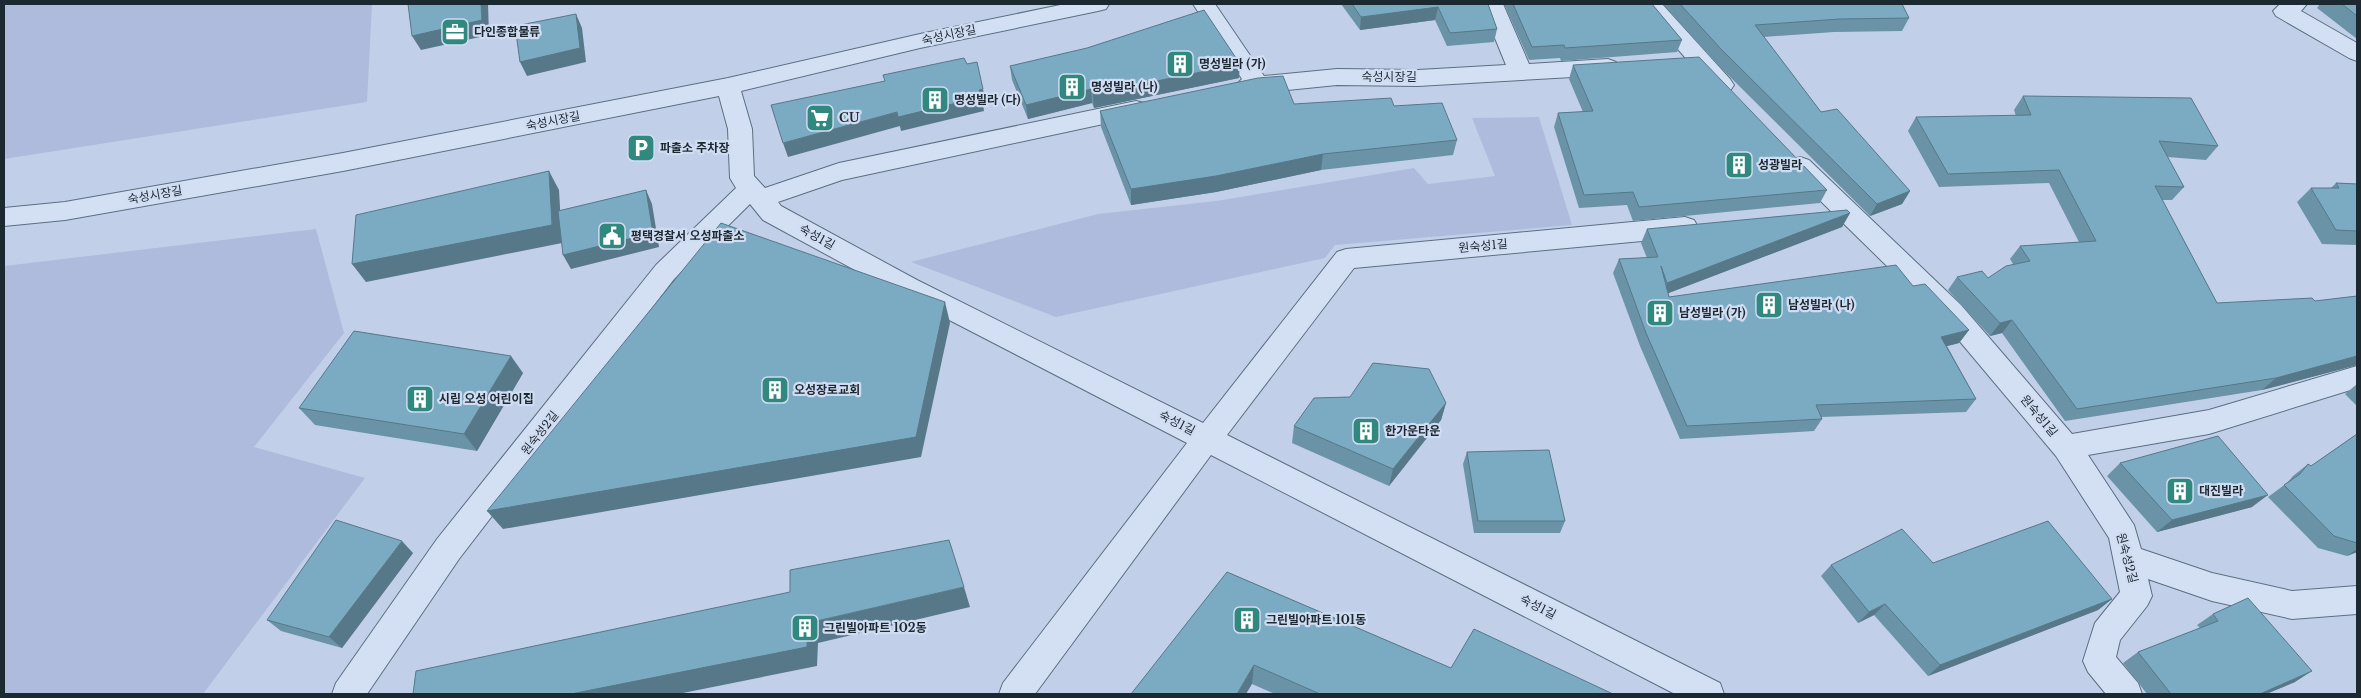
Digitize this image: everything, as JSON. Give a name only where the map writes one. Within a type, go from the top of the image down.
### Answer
[{"type":"street","name":"숙성시장길","points":[[4,217],[65,210],[343,162],[728,86],[920,41],[1098,4]]},
{"type":"street","points":[[1204,4],[1257,84]]},
{"type":"street","points":[[1492,4],[1521,73]]},
{"type":"street","points":[[1650,4],[1699,61],[1739,102]]},
{"type":"street","points":[[2296,4],[2284,12],[2357,53]]},
{"type":"street","points":[[1670,63],[1699,61]]},
{"type":"street","name":"숙성시장길","points":[[1228,90],[1257,84],[1337,77],[1418,78],[1630,66]]},
{"type":"street","name":"숙성1길","points":[[728,86],[740,129],[742,178],[772,213],[908,287],[1708,694]]},
{"type":"street","points":[[755,194],[839,172],[1160,104]]},
{"type":"street","name":"원숙성1길","points":[[1786,151],[1846,212],[1951,312],[2066,447],[2209,422],[2357,377]]},
{"type":"street","name":"원숙성2길","points":[[348,694],[448,549],[665,272],[755,194]]},
{"type":"street","points":[[1816,215],[1846,212]]},
{"type":"street","name":"원숙성1길","points":[[1015,694],[1207,439],[1346,259],[1708,225]]},
{"type":"street","name":"원숙성2길","points":[[2066,447],[2123,534],[2136,596],[2106,633],[2099,661],[2126,694]]},
{"type":"street","points":[[2128,558],[2212,586],[2292,605],[2357,600]]},
{"type":"shaded area","points":[[4,4],[372,4],[367,102],[4,159]]},
{"type":"shaded area","points":[[1539,117],[1572,225],[1335,245],[1325,258],[1056,317],[911,262],[1098,214],[1216,201],[1414,168],[1428,184],[1495,176],[1472,118]]},
{"type":"shaded area","points":[[316,229],[344,333],[254,447],[365,478],[203,694],[4,694],[4,266]]},
{"type":"building","points":[[408,4],[481,4],[482,20],[412,36]]},
{"type":"building","points":[[1352,4],[1488,4],[1497,29],[1450,33],[1438,7],[1361,17]]},
{"type":"building","points":[[1513,4],[1652,4],[1682,40],[1565,48],[1564,45],[1532,47]]},
{"type":"building","points":[[1680,4],[1902,4],[1909,18],[1840,19],[1755,25],[1821,112],[1837,109],[1910,191],[1877,204],[1721,49]]},
{"type":"building","points":[[2342,4],[2357,4],[2357,16]]},
{"type":"building","points":[[1204,10],[1240,64],[1093,94],[1091,89],[1026,105],[1010,66],[1087,48]]},
{"type":"building","points":[[576,14],[580,48],[520,62],[515,26]]},
{"type":"building","points":[[1699,57],[1827,190],[1639,207],[1633,192],[1584,195],[1558,113],[1593,111],[1573,65]]},
{"type":"building","points":[[964,58],[967,64],[977,62],[983,89],[979,90],[982,97],[898,117],[897,112],[783,143],[771,105],[885,81],[883,75]]},
{"type":"building","points":[[1283,76],[1294,104],[1391,98],[1394,106],[1442,103],[1457,140],[1323,154],[1216,176],[1131,189],[1100,111],[1258,78]]},
{"type":"building","points":[[2023,96],[2191,98],[2218,146],[2159,141],[2184,187],[2155,186],[2217,303],[2312,298],[2315,301],[2357,296],[2357,356],[2276,378],[2077,409],[2012,320],[2000,323],[1957,277],[1982,271],[1988,278],[2006,266],[2030,261],[2020,246],[2096,241],[2059,170],[1948,174],[1916,117],[2031,115]]},
{"type":"building","points":[[549,171],[552,225],[352,264],[356,215]]},
{"type":"building","points":[[2336,183],[2357,184],[2357,231],[2336,230],[2311,188],[2339,188]]},
{"type":"building","name":"평택경찰서 오성파출소","points":[[646,190],[653,233],[563,255],[558,211]]},
{"type":"building","points":[[1847,210],[1850,213],[1667,283],[1661,266],[1669,297],[1896,265],[1913,286],[1925,284],[1969,330],[1941,337],[1976,399],[1816,405],[1822,419],[1687,426],[1646,333],[1619,259],[1658,257],[1647,229]]},
{"type":"building","name":"오성장로교회","points":[[721,223],[945,302],[916,437],[487,511]]},
{"type":"building","name":"시립 오성 어린이집","points":[[354,331],[511,356],[464,434],[299,408]]},
{"type":"building","name":"한가운타운","points":[[1373,363],[1429,369],[1446,403],[1393,469],[1294,426],[1314,398],[1350,397]]},
{"type":"building","points":[[2357,434],[2357,543],[2334,536],[2284,485],[2300,474],[2308,464],[2311,466]]},
{"type":"building","name":"대진빌라","points":[[2218,436],[2268,495],[2172,520],[2120,463]]},
{"type":"building","points":[[1549,450],[1565,521],[1478,521],[1467,452]]},
{"type":"building","points":[[336,520],[402,541],[329,637],[267,620]]},
{"type":"building","points":[[2048,521],[2112,599],[1940,665],[1885,604],[1869,612],[1831,565],[1902,529],[1933,563]]},
{"type":"building","points":[[949,540],[964,587],[808,623],[807,647],[571,694],[413,694],[416,671],[790,592],[790,570]]},
{"type":"building","name":"그린빌아파트 101동","points":[[1227,572],[1451,668],[1474,629],[1613,694],[1320,694],[1254,665],[1237,694],[1131,694]]},
{"type":"building","points":[[2248,598],[2312,671],[2260,694],[2171,694],[2138,652],[2218,621],[2213,614]]},
{"type":"place","name":"다인종합물류","points":[[455,32]]},
{"type":"place","name":"명성빌라 (가)","points":[[1180,64]]},
{"type":"place","name":"명성빌라 (나)","points":[[1072,87]]},
{"type":"place","name":"명성빌라 (다)","points":[[935,100]]},
{"type":"place","name":"CU","points":[[820,118]]},
{"type":"place","name":"파출소 주차장","points":[[641,148]]},
{"type":"place","name":"성광빌라","points":[[1739,165]]},
{"type":"place","name":"평택경찰서 오성파출소","points":[[612,236]]},
{"type":"place","name":"남성빌라 (나)","points":[[1769,305]]},
{"type":"place","name":"남성빌라 (가)","points":[[1660,313]]},
{"type":"place","name":"오성장로교회","points":[[775,390]]},
{"type":"place","name":"시립 오성 어린이집","points":[[420,399]]},
{"type":"place","name":"한가운타운","points":[[1366,431]]},
{"type":"place","name":"대진빌라","points":[[2180,491]]},
{"type":"place","name":"그린빌아파트 101동","points":[[1247,620]]},
{"type":"place","name":"그린빌아파트 102동","points":[[805,628]]}]
